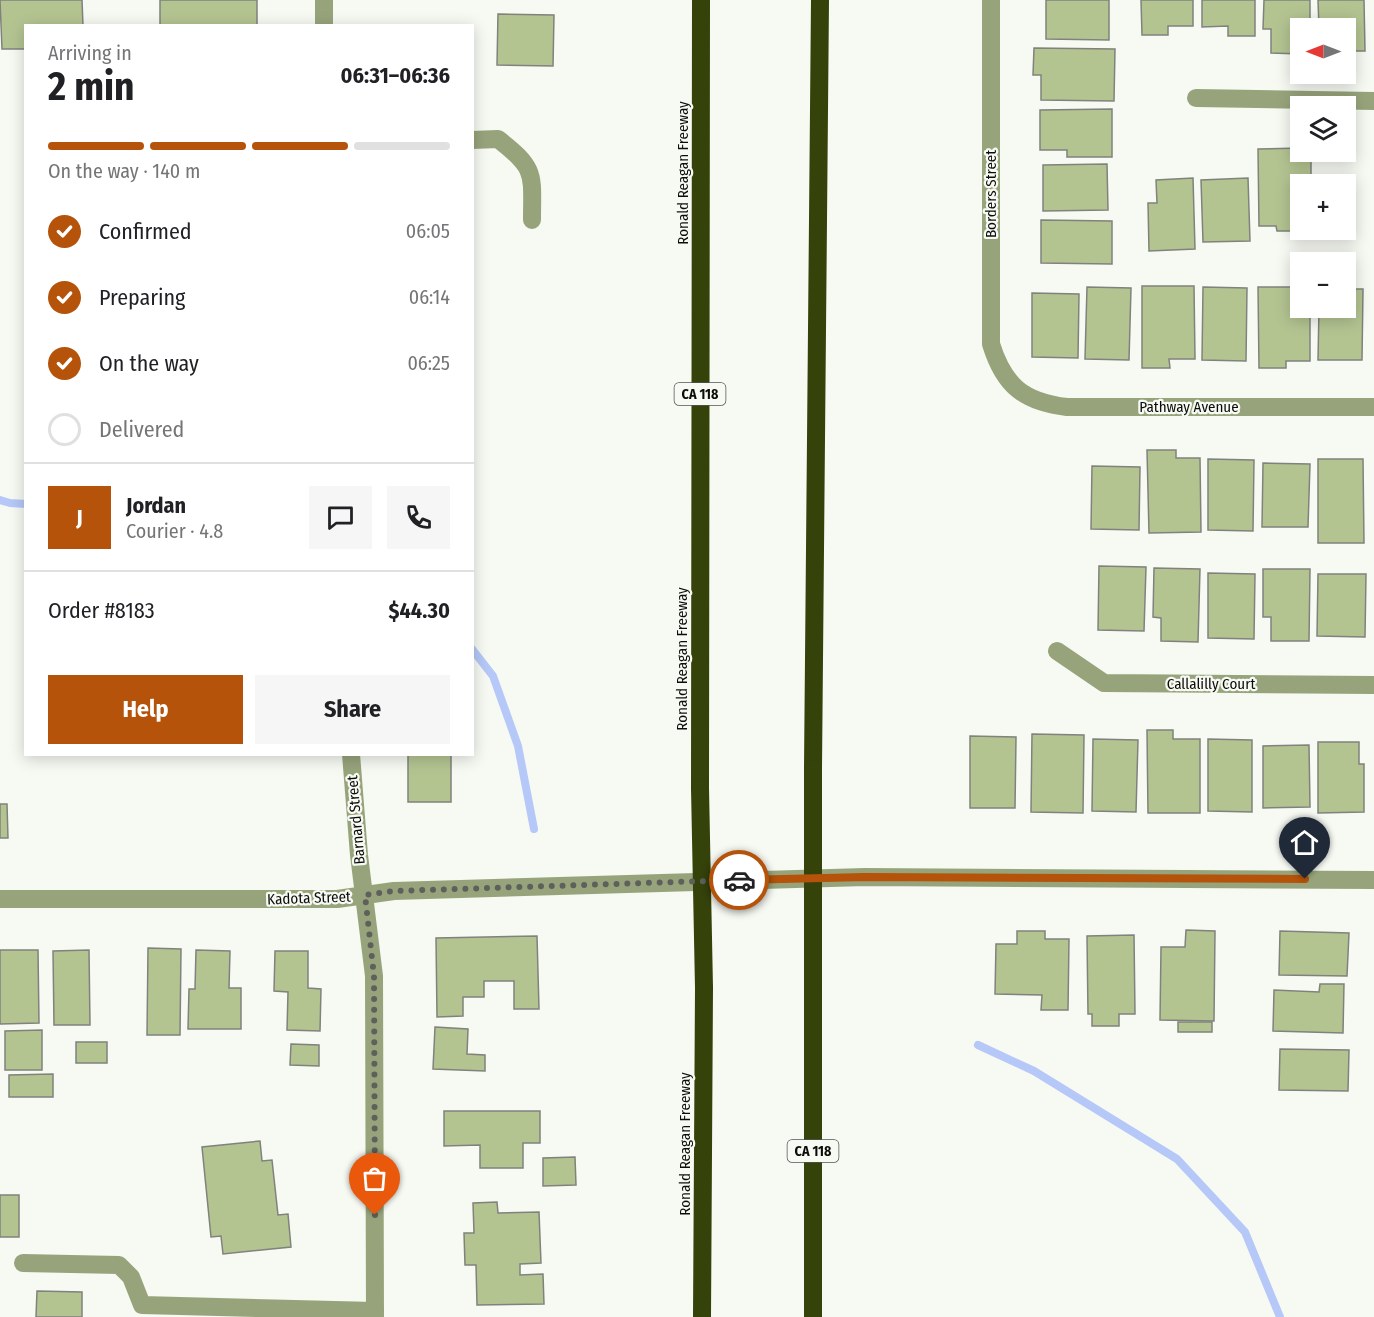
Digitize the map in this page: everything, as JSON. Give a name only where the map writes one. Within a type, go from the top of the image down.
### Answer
[{"type":"highway","name":"Ronald Reagan Freeway","points":[[701,0],[700,788],[704,988],[702,1317]]},
{"type":"highway","name":"CA 118","points":[[813,1317],[813,769],[820,0]]},
{"type":"street","points":[[324,0],[324,24]]},
{"type":"street","name":"Borders Street","points":[[991,0],[991,344],[998,366],[1010,383]]},
{"type":"street","points":[[1196,98],[1374,101]]},
{"type":"street","points":[[474,140],[498,139],[519,155],[532,174],[532,220]]},
{"type":"street","name":"Pathway Avenue","points":[[1010,383],[1025,396],[1046,404],[1068,407],[1374,407]]},
{"type":"street","name":"Callalilly Court","points":[[1057,651],[1104,683],[1374,685]]},
{"type":"street","name":"Barnard Street","points":[[351,756],[358,855],[374,976],[375,1314]]},
{"type":"street","name":"Kadota Street","points":[[0,899],[337,899],[405,891],[865,877],[1374,880]]},
{"type":"street","points":[[23,1263],[119,1264],[131,1277],[142,1305],[375,1314]]},
{"type":"building","points":[[0,0],[82,0],[83,24],[24,24],[24,49],[2,49]]},
{"type":"building","points":[[160,0],[257,0],[257,24],[160,24]]},
{"type":"building","points":[[1046,0],[1109,0],[1109,40],[1046,39]]},
{"type":"building","points":[[1141,0],[1193,0],[1193,26],[1168,26],[1168,35],[1142,35]]},
{"type":"building","points":[[1202,0],[1255,0],[1255,36],[1228,36],[1228,26],[1202,27]]},
{"type":"building","points":[[1264,0],[1310,0],[1310,18],[1290,18],[1290,54],[1271,53],[1271,29],[1263,29]]},
{"type":"building","points":[[1318,0],[1364,0],[1365,51],[1356,51],[1356,18],[1319,18]]},
{"type":"building","points":[[498,14],[554,15],[553,66],[497,65]]},
{"type":"building","points":[[1034,48],[1115,49],[1114,101],[1041,100],[1041,75],[1033,75]]},
{"type":"building","points":[[1112,109],[1112,157],[1067,157],[1067,150],[1040,150],[1040,110]]},
{"type":"building","points":[[1290,148],[1290,162],[1311,162],[1311,174],[1290,174],[1290,231],[1277,231],[1276,226],[1259,226],[1258,149]]},
{"type":"building","points":[[1107,164],[1108,210],[1043,211],[1043,165]]},
{"type":"building","points":[[1193,178],[1195,249],[1149,251],[1148,203],[1157,203],[1156,180]]},
{"type":"building","points":[[1248,178],[1250,241],[1203,242],[1201,180]]},
{"type":"building","points":[[1041,220],[1112,221],[1112,264],[1041,263]]},
{"type":"building","points":[[1142,286],[1194,286],[1195,359],[1169,359],[1170,368],[1142,368]]},
{"type":"building","points":[[1087,287],[1131,288],[1129,360],[1085,359]]},
{"type":"building","points":[[1203,287],[1247,288],[1246,361],[1202,360]]},
{"type":"building","points":[[1258,287],[1290,287],[1290,318],[1310,318],[1310,361],[1286,361],[1286,368],[1259,368]]},
{"type":"building","points":[[1356,289],[1363,289],[1362,360],[1318,360],[1319,318],[1356,318]]},
{"type":"building","points":[[1032,293],[1079,294],[1078,358],[1032,357]]},
{"type":"building","points":[[1147,450],[1176,450],[1176,458],[1200,458],[1201,532],[1149,533]]},
{"type":"building","points":[[1208,459],[1254,460],[1253,531],[1208,530]]},
{"type":"building","points":[[1318,459],[1363,459],[1364,543],[1318,543]]},
{"type":"building","points":[[1263,463],[1310,464],[1308,527],[1262,527]]},
{"type":"building","points":[[1092,466],[1140,467],[1139,530],[1091,529]]},
{"type":"building","points":[[1099,566],[1146,567],[1144,631],[1098,630]]},
{"type":"building","points":[[1154,568],[1200,569],[1198,642],[1161,641],[1161,618],[1153,617]]},
{"type":"building","points":[[1263,569],[1310,569],[1309,641],[1271,641],[1271,617],[1263,617]]},
{"type":"building","points":[[1208,573],[1255,574],[1254,639],[1208,638]]},
{"type":"building","points":[[1318,574],[1366,574],[1365,637],[1317,636]]},
{"type":"building","points":[[1147,730],[1173,730],[1173,739],[1200,739],[1200,813],[1148,813]]},
{"type":"building","points":[[1032,734],[1084,735],[1083,813],[1031,812]]},
{"type":"building","points":[[970,736],[1016,737],[1015,808],[970,808]]},
{"type":"building","points":[[1093,739],[1138,740],[1136,812],[1092,811]]},
{"type":"building","points":[[1208,739],[1252,740],[1252,812],[1208,811]]},
{"type":"building","points":[[1318,742],[1359,742],[1359,764],[1364,764],[1364,812],[1318,813]]},
{"type":"building","points":[[1309,745],[1310,807],[1263,808],[1263,746]]},
{"type":"building","points":[[408,756],[451,756],[451,802],[408,802]]},
{"type":"building","points":[[0,804],[7,804],[8,838],[0,838]]},
{"type":"building","points":[[1186,930],[1215,931],[1214,1021],[1160,1020],[1161,947],[1185,947]]},
{"type":"building","points":[[1017,931],[1045,931],[1045,939],[1069,939],[1068,1010],[1041,1010],[1042,995],[995,994],[996,944],[1017,944]]},
{"type":"building","points":[[1280,931],[1349,933],[1347,976],[1279,975]]},
{"type":"building","points":[[1134,935],[1135,1014],[1119,1014],[1119,1026],[1092,1026],[1092,1014],[1088,1014],[1087,936]]},
{"type":"building","points":[[537,936],[539,1009],[514,1009],[514,981],[484,981],[484,997],[463,997],[463,1016],[437,1017],[436,938]]},
{"type":"building","points":[[148,948],[181,949],[180,1035],[147,1035]]},
{"type":"building","points":[[0,950],[38,950],[39,1023],[0,1024]]},
{"type":"building","points":[[89,950],[90,1025],[54,1025],[53,951]]},
{"type":"building","points":[[196,950],[230,951],[229,988],[241,988],[241,1029],[188,1029],[189,989],[195,989]]},
{"type":"building","points":[[275,951],[308,951],[308,988],[321,989],[320,1031],[287,1030],[288,992],[274,991]]},
{"type":"building","points":[[1320,984],[1344,984],[1343,1033],[1273,1031],[1274,990],[1319,992]]},
{"type":"building","points":[[1178,1022],[1212,1022],[1212,1032],[1178,1032]]},
{"type":"building","points":[[435,1027],[468,1029],[467,1054],[485,1055],[485,1071],[433,1069]]},
{"type":"building","points":[[42,1030],[42,1070],[5,1070],[5,1031]]},
{"type":"building","points":[[76,1042],[107,1042],[107,1063],[76,1063]]},
{"type":"building","points":[[291,1044],[319,1045],[319,1066],[290,1065]]},
{"type":"building","points":[[1280,1049],[1349,1050],[1348,1091],[1279,1090]]},
{"type":"building","points":[[53,1074],[53,1097],[9,1097],[9,1075]]},
{"type":"building","points":[[444,1111],[540,1111],[540,1143],[523,1143],[523,1168],[480,1168],[480,1145],[444,1146]]},
{"type":"building","points":[[260,1141],[262,1161],[272,1160],[278,1215],[288,1214],[291,1247],[223,1254],[221,1236],[211,1237],[202,1147]]},
{"type":"building","points":[[575,1157],[576,1185],[543,1186],[543,1158]]},
{"type":"building","points":[[0,1195],[19,1195],[19,1237],[0,1237]]},
{"type":"building","points":[[497,1202],[498,1213],[539,1212],[541,1263],[520,1264],[520,1275],[543,1274],[544,1304],[477,1305],[476,1265],[465,1265],[464,1233],[474,1233],[473,1203]]},
{"type":"building","points":[[37,1291],[82,1292],[82,1317],[36,1317]]},
{"type":"waterway","points":[[0,500],[24,504]]},
{"type":"waterway","points":[[474,652],[493,676],[518,746],[534,829]]},
{"type":"waterway","points":[[978,1045],[1034,1071],[1177,1159],[1245,1232],[1280,1317]]},
{"type":"way so far","points":[[375,1215],[374,976],[365,895],[394,891],[739,880]]},
{"type":"route","points":[[739,880],[865,877],[1305,879]]}]
